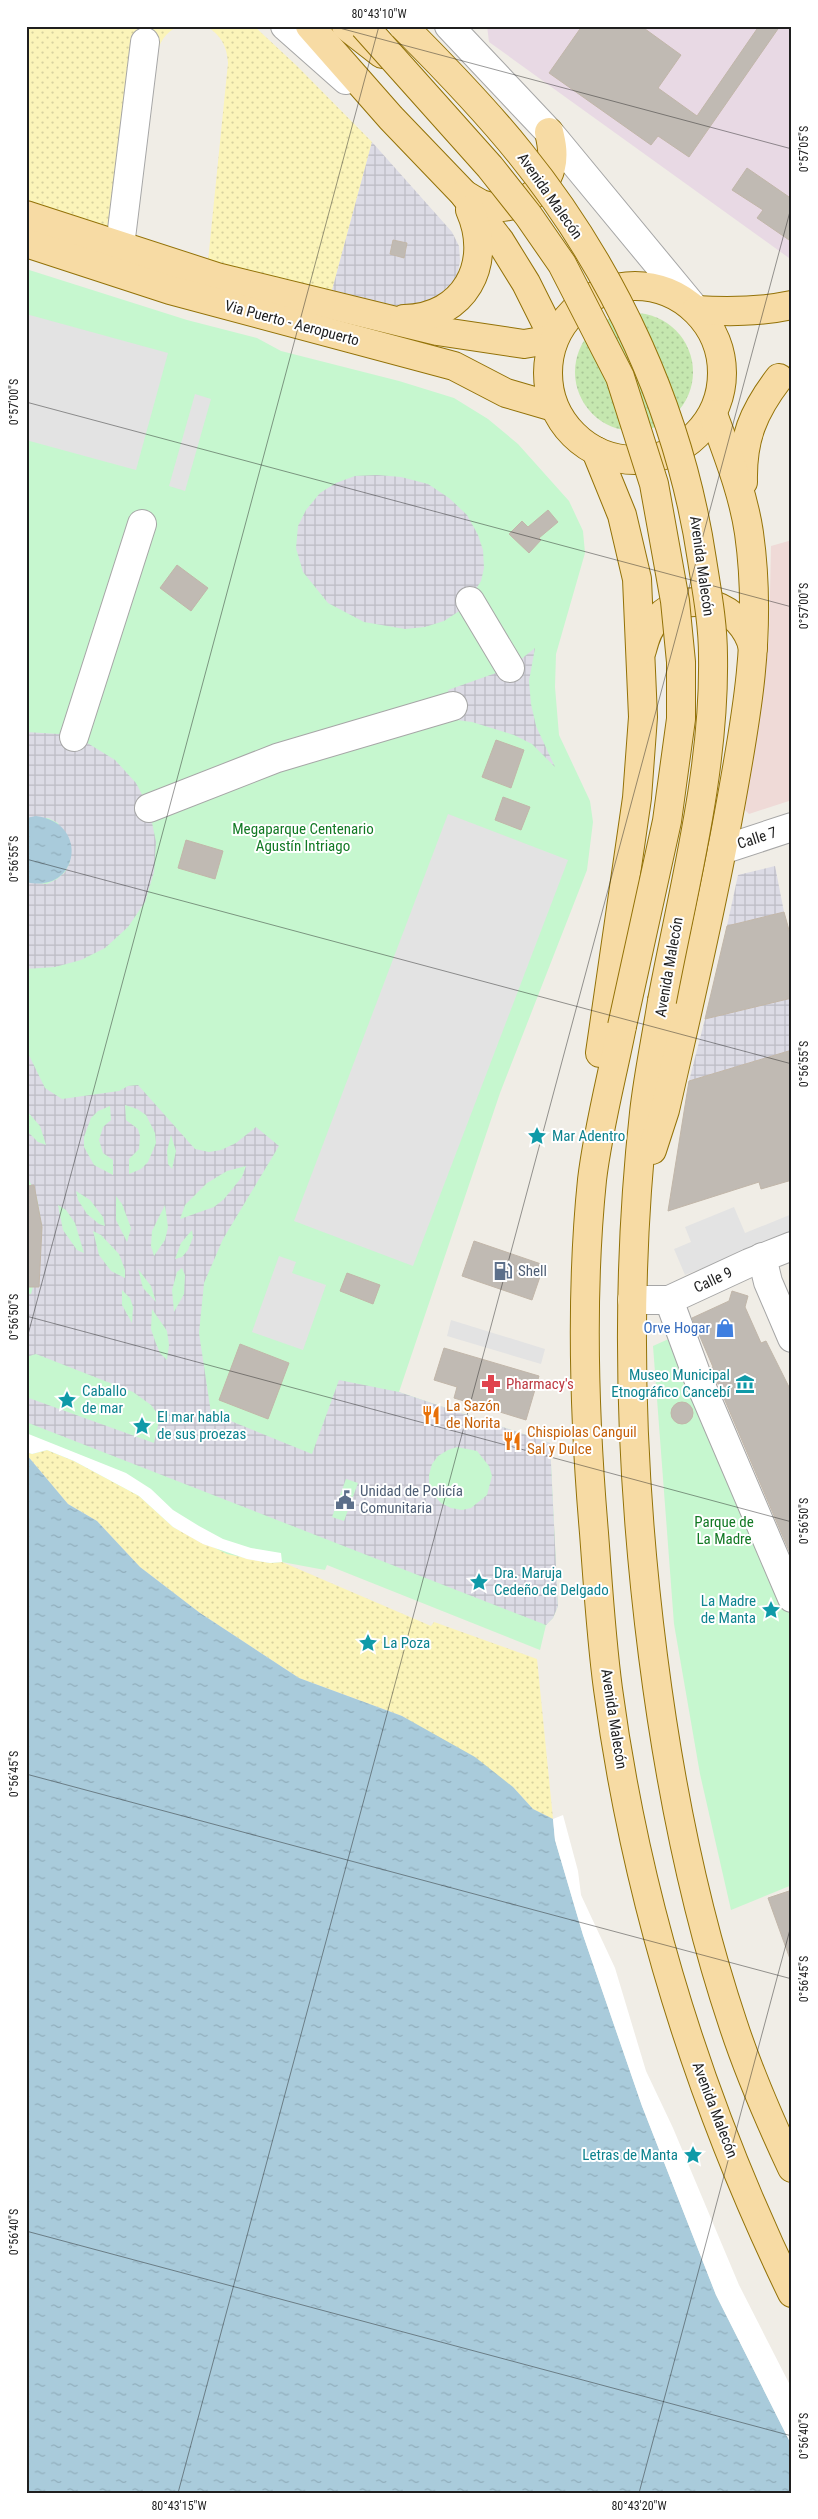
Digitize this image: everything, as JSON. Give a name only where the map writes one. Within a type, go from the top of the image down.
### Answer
[{"type":"main road","points":[[310,26],[391,118],[463,193],[500,241],[526,283],[554,339]]},
{"type":"main road","points":[[346,26],[355,35],[401,68]]},
{"type":"main road","name":"Avenida Malecón","points":[[364,26],[473,147],[528,215],[573,282],[620,377],[654,484],[675,601],[681,662],[680,719],[667,821],[622,1026],[592,1178],[586,1270],[588,1455],[608,1690],[636,1846],[684,2026],[736,2167],[792,2293]]},
{"type":"main road","name":"Avenida Malecón","points":[[407,29],[452,76],[520,153],[588,251],[648,367],[668,419],[686,476],[696,519],[708,602],[713,656],[710,716],[696,824],[662,1001],[644,1113],[632,1300],[633,1431],[643,1574],[660,1705],[677,1809],[702,1919],[733,2026],[792,2168]]},
{"type":"main road","points":[[463,193],[481,204],[498,207],[516,204],[532,196],[544,183],[551,167],[553,150],[549,132]]},
{"type":"main road","points":[[388,319],[417,318],[434,314],[457,298],[468,286],[474,272],[480,242],[463,193]]},
{"type":"main road","name":"Via Puerto - Aeropuerto","points":[[26,215],[217,277],[437,331],[492,341],[524,344],[554,339]]},
{"type":"main road","name":"Via Puerto - Aeropuerto","points":[[26,243],[170,290],[454,366],[506,393],[554,406]]},
{"type":"main road","points":[[623,286],[641,286],[659,289],[679,297],[696,310],[713,332],[722,359],[722,387],[714,414],[700,432],[689,442],[662,456],[640,460],[617,458],[596,451],[578,439],[564,424],[554,406],[548,384],[548,361],[554,339],[564,322],[575,309],[606,290],[623,286]]},
{"type":"main road","points":[[696,310],[735,312],[770,310],[792,305]]},
{"type":"main road","points":[[714,414],[785,375]]},
{"type":"main road","points":[[743,498],[744,446],[756,412],[785,375]]},
{"type":"main road","name":"Avenida Malecón","points":[[639,1190],[665,1110],[722,850],[737,769],[754,655],[754,599],[749,534],[743,498],[714,414]]},
{"type":"main road","name":"Avenida Malecón","points":[[596,451],[622,515],[637,578],[642,653],[643,717],[637,798],[618,920],[598,1080],[604,1119]]},
{"type":"main road","points":[[642,653],[646,635],[656,619],[672,608],[689,602],[708,602],[726,609],[740,621],[750,636],[754,655]]},
{"type":"street","points":[[285,26],[391,118]]},
{"type":"street","points":[[457,29],[549,132],[696,310]]},
{"type":"street","points":[[120,246],[145,42]]},
{"type":"street","points":[[74,737],[142,524]]},
{"type":"street","points":[[470,601],[510,668]]},
{"type":"street","points":[[148,808],[277,758],[453,706]]},
{"type":"street","name":"Calle 7","points":[[722,850],[792,827]]},
{"type":"street","name":"Calle 9","points":[[632,1300],[669,1300],[762,1257],[792,1246]]},
{"type":"street","points":[[762,1257],[768,1282],[792,1338]]},
{"type":"street","points":[[669,1300],[726,1446],[792,1598]]},
{"type":"shaded area","points":[[487,26],[792,26],[792,255],[789,258],[489,42]]},
{"type":"shaded area","points":[[372,142],[452,232],[459,246],[460,261],[457,276],[450,290],[438,300],[409,308],[331,294]],"holes":[[[393,240],[407,243],[404,257],[390,254]]]},
{"type":"shaded area","points":[[26,314],[168,353],[136,470],[26,440]]},
{"type":"shaded area","points":[[195,394],[211,399],[185,491],[169,486]]},
{"type":"shaded area","points":[[355,476],[401,477],[428,484],[449,498],[467,515],[478,535],[483,550],[484,568],[481,581],[464,608],[444,621],[425,627],[405,629],[364,622],[328,603],[303,572],[296,548],[298,526],[306,510],[320,493],[336,483]]},
{"type":"shaded area","points":[[792,540],[792,800],[749,814],[740,805],[769,639],[771,546]]},
{"type":"shaded area","points":[[535,648],[529,681],[531,704],[536,726],[555,767],[532,744],[514,735],[472,722],[457,720],[448,690],[510,668]]},
{"type":"shaded area","points":[[26,732],[74,737],[115,760],[136,783],[149,808],[156,842],[154,872],[145,902],[128,927],[105,948],[81,960],[55,967],[26,969],[26,882],[47,884],[65,872],[70,862],[58,823],[48,818],[26,818]]},
{"type":"shaded area","points":[[448,814],[568,860],[413,1266],[294,1221]]},
{"type":"shaded area","points":[[775,866],[784,912],[727,926],[738,875]]},
{"type":"shaded area","points":[[792,998],[792,1050],[689,1081],[705,1019]]},
{"type":"shaded area","points":[[26,1049],[45,1088],[62,1099],[119,1091],[128,1086],[138,1085],[195,1149],[209,1152],[221,1150],[236,1143],[256,1127],[279,1146],[223,1239],[204,1283],[199,1333],[211,1413],[312,1454],[339,1380],[399,1392],[550,1443],[558,1606],[553,1618],[546,1625],[26,1422],[26,1397],[154,1443],[160,1417],[151,1405],[133,1392],[36,1354],[26,1357],[26,1293],[31,1294],[40,1262],[42,1227],[37,1198],[26,1173],[26,1130],[38,1142],[46,1145],[40,1126],[26,1110]],"holes":[[[125,1105],[137,1109],[146,1115],[155,1133],[156,1143],[148,1162],[141,1169],[129,1174],[129,1159],[139,1149],[140,1136],[138,1129],[126,1120]],[[110,1106],[111,1120],[103,1127],[99,1140],[103,1153],[113,1160],[113,1175],[94,1165],[84,1147],[84,1137],[91,1118],[98,1111]],[[171,1135],[176,1151],[172,1169],[168,1164],[167,1151]],[[246,1166],[242,1177],[224,1199],[214,1207],[180,1219],[185,1205],[207,1183],[227,1171]],[[76,1191],[90,1200],[103,1217],[105,1226],[99,1224],[87,1214],[78,1200]],[[116,1196],[122,1204],[131,1228],[127,1242],[116,1220]],[[58,1205],[66,1210],[75,1223],[84,1253],[77,1250],[63,1230]],[[165,1205],[168,1227],[165,1240],[154,1256],[151,1246],[152,1231]],[[192,1230],[193,1237],[188,1250],[182,1257],[175,1259],[181,1243]],[[93,1231],[101,1235],[119,1254],[125,1270],[125,1278],[111,1271],[99,1255]],[[182,1268],[185,1275],[184,1294],[174,1312],[172,1290],[177,1272]],[[138,1269],[151,1286],[156,1302],[143,1288]],[[122,1290],[130,1298],[133,1307],[132,1323],[122,1305]],[[152,1309],[167,1331],[169,1345],[167,1360],[160,1353],[151,1329]],[[457,1447],[477,1451],[489,1466],[492,1476],[487,1495],[471,1508],[462,1510],[451,1508],[441,1503],[429,1485],[432,1464],[438,1456]],[[346,1479],[358,1483],[344,1521],[332,1517]]]},
{"type":"shaded area","points":[[734,1207],[745,1233],[792,1214],[792,1233],[685,1275],[674,1249],[691,1242],[685,1227]]},
{"type":"shaded area","points":[[279,1256],[296,1262],[292,1273],[326,1285],[303,1350],[252,1332]]},
{"type":"shaded area","points":[[451,1320],[545,1349],[541,1364],[447,1336]]},
{"type":"green space","name":"Megaparque Centenario Agustín Intriago","points":[[26,269],[187,320],[257,338],[281,351],[399,381],[454,398],[488,419],[518,444],[569,501],[583,531],[585,553],[556,654],[555,687],[559,735],[590,801],[593,822],[587,870],[500,1093],[399,1392],[550,1443],[558,1606],[553,1618],[546,1625],[540,1650],[327,1565],[325,1570],[282,1562],[270,1563],[227,1554],[173,1527],[139,1496],[74,1461],[47,1450],[32,1454],[26,1452]]},
{"type":"green space","points":[[634,313],[657,317],[676,330],[689,349],[693,372],[689,395],[676,414],[657,427],[634,431],[611,427],[592,414],[579,395],[575,372],[579,349],[592,330],[611,317]]},
{"type":"green space","name":"Parque de La Madre","points":[[673,1337],[755,1528],[792,1621],[792,1885],[731,1910],[700,1774],[674,1624],[653,1346]]},
{"type":"sand","points":[[26,26],[179,26],[163,38],[156,57],[135,238],[26,201]]},
{"type":"sand","points":[[206,26],[254,26],[297,66],[372,142],[331,294],[208,261],[228,63],[222,41],[216,33]]},
{"type":"sand","name":"La Poza","points":[[47,1450],[74,1461],[140,1496],[173,1527],[203,1544],[247,1559],[270,1563],[282,1562],[431,1626],[434,1622],[537,1659],[553,1819],[533,1809],[513,1787],[402,1716],[299,1678],[200,1613],[140,1567],[97,1521],[68,1504],[26,1454],[26,1452],[32,1454]]},
{"type":"water","points":[[36,816],[53,821],[65,831],[71,843],[71,856],[67,869],[57,878],[44,883],[26,882],[26,818]]},
{"type":"water","points":[[26,1454],[68,1504],[97,1521],[140,1567],[200,1613],[299,1678],[402,1716],[475,1757],[513,1787],[533,1809],[553,1819],[555,1840],[583,1935],[642,2106],[716,2295],[792,2446],[792,2493],[26,2493]]},
{"type":"pier","points":[[26,1433],[126,1473],[151,1489],[173,1510],[199,1526],[223,1539],[251,1548],[281,1553],[282,1562],[270,1563],[247,1559],[203,1544],[173,1527],[139,1496],[74,1461],[47,1450],[32,1454],[26,1452]]},
{"type":"pier","points":[[563,1815],[578,1871],[581,1895],[615,1968],[646,2071],[673,2128],[739,2285],[792,2389],[792,2446],[716,2295],[642,2106],[583,1935],[555,1840],[553,1819]]},
{"type":"building","points":[[582,26],[641,26],[681,55],[658,88],[697,116],[759,26],[780,26],[689,157],[658,136],[651,145],[549,73]]},
{"type":"building","points":[[747,168],[792,199],[792,242],[757,218],[763,210],[732,190]]},
{"type":"building","points":[[393,240],[407,243],[404,258],[390,254]]},
{"type":"building","points":[[548,510],[558,522],[539,538],[541,540],[529,553],[509,534],[522,521],[528,527]]},
{"type":"building","points":[[177,565],[208,588],[191,611],[160,588]]},
{"type":"building","points":[[496,740],[524,750],[511,788],[482,777]]},
{"type":"building","points":[[503,797],[530,807],[521,830],[495,820]]},
{"type":"building","points":[[186,840],[223,851],[215,879],[178,868]]},
{"type":"building","points":[[784,912],[792,941],[792,998],[705,1019],[727,926]]},
{"type":"building","points":[[792,1050],[792,1180],[761,1189],[759,1182],[668,1211],[689,1081]]},
{"type":"building","points":[[34,1185],[42,1227],[39,1287],[26,1287],[26,1186]]},
{"type":"building","name":"Shell","points":[[474,1241],[544,1265],[532,1300],[462,1276]]},
{"type":"building","points":[[347,1273],[380,1285],[373,1304],[340,1291]]},
{"type":"building","points":[[732,1291],[748,1296],[745,1307],[761,1343],[766,1341],[792,1393],[792,1558],[711,1368],[713,1367],[692,1318],[729,1301]]},
{"type":"building","points":[[240,1344],[289,1363],[268,1419],[219,1400]]},
{"type":"building","name":"Pharmacy's","points":[[444,1348],[539,1376],[526,1420],[454,1398],[457,1387],[434,1380]]},
{"type":"building","points":[[678,1402],[686,1402],[693,1409],[693,1417],[686,1424],[678,1424],[671,1417],[671,1409]]},
{"type":"building","points":[[792,1890],[792,1959],[790,1959],[768,1898]]},
{"type":"place","name":"Mar Adentro","points":[[537,1136]]},
{"type":"place","name":"Shell","points":[[503,1271]]},
{"type":"place","name":"Orve Hogar","points":[[725,1328]]},
{"type":"place","name":"Pharmacy's","points":[[491,1384]]},
{"type":"place","name":"Museo Municipal Etnográfico Cancebí","points":[[745,1384]]},
{"type":"place","name":"Caballo de mar","points":[[67,1400]]},
{"type":"place","name":"La Sazón de Norita","points":[[431,1415]]},
{"type":"place","name":"El mar habla de sus proezas","points":[[142,1426]]},
{"type":"place","name":"Chispiolas Canguil Sal y Dulce","points":[[512,1441]]},
{"type":"place","name":"Unidad de Policía Comunitaria","points":[[345,1500]]},
{"type":"place","name":"Dra. Maruja Cedeño de Delgado","points":[[479,1582]]},
{"type":"place","name":"La Madre de Manta","points":[[771,1610]]},
{"type":"place","name":"La Poza","points":[[368,1643]]},
{"type":"place","name":"Letras de Manta","points":[[693,2155]]}]
